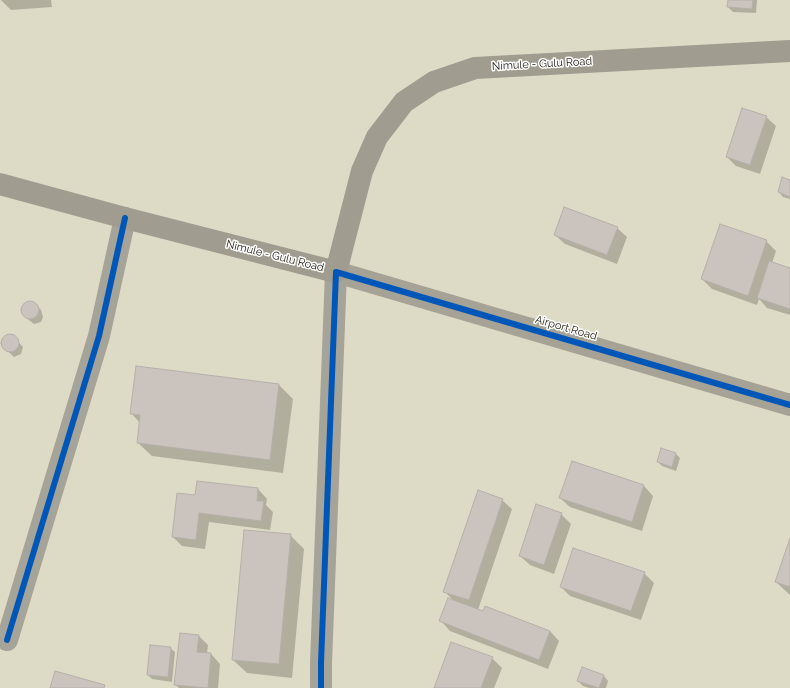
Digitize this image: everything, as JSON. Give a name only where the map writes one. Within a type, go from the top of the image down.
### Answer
[{"type":"main road","name":"Nimule - Gulu Road","points":[[0,184],[125,218],[336,272],[362,171],[377,137],[404,102],[434,82],[475,68],[790,51]]},
{"type":"street","points":[[7,640],[99,336],[125,218]]},
{"type":"street","name":"Airport Road","points":[[336,272],[790,405]]},
{"type":"street","points":[[321,688],[336,272]]},
{"type":"building","points":[[728,0],[753,0],[752,9],[727,7]]},
{"type":"building","points":[[742,108],[767,116],[750,165],[726,157]]},
{"type":"building","points":[[782,177],[790,180],[790,197],[778,192]]},
{"type":"building","points":[[564,207],[618,227],[607,255],[554,235]]},
{"type":"building","points":[[720,224],[767,240],[748,296],[701,279]]},
{"type":"building","points":[[769,261],[790,268],[790,309],[757,298]]},
{"type":"building","points":[[30,301],[34,302],[38,306],[38,314],[34,318],[30,319],[26,318],[22,314],[21,310],[22,306],[26,302]]},
{"type":"building","points":[[10,334],[16,337],[19,343],[16,349],[10,352],[4,349],[1,343],[4,337]]},
{"type":"building","points":[[136,366],[279,384],[270,460],[137,443],[140,415],[130,414]]},
{"type":"building","points":[[661,448],[676,453],[672,467],[657,462]]},
{"type":"building","points":[[572,461],[644,485],[632,522],[559,498]]},
{"type":"building","points":[[197,481],[258,488],[257,501],[264,501],[261,521],[199,513],[196,540],[172,537],[177,493],[195,495]]},
{"type":"building","points":[[478,490],[503,499],[469,600],[443,592]]},
{"type":"building","points":[[536,504],[562,513],[544,565],[519,556]]},
{"type":"building","points":[[244,530],[291,534],[279,664],[232,660]]},
{"type":"building","points":[[790,538],[790,587],[775,582]]},
{"type":"building","points":[[573,548],[645,572],[631,611],[560,587]]},
{"type":"building","points":[[448,598],[483,611],[485,606],[550,631],[539,660],[439,621]]},
{"type":"building","points":[[180,633],[199,635],[197,652],[211,653],[208,688],[174,685]]},
{"type":"building","points":[[451,642],[493,657],[481,688],[434,688]]},
{"type":"building","points":[[150,645],[171,647],[168,677],[147,675]]},
{"type":"building","points":[[582,667],[604,675],[599,688],[577,681]]},
{"type":"building","points":[[55,671],[105,685],[104,688],[50,688]]},
{"type":"cycle path","points":[[7,640],[99,336],[125,218]]},
{"type":"cycle path","points":[[321,688],[336,272],[790,405]]}]
